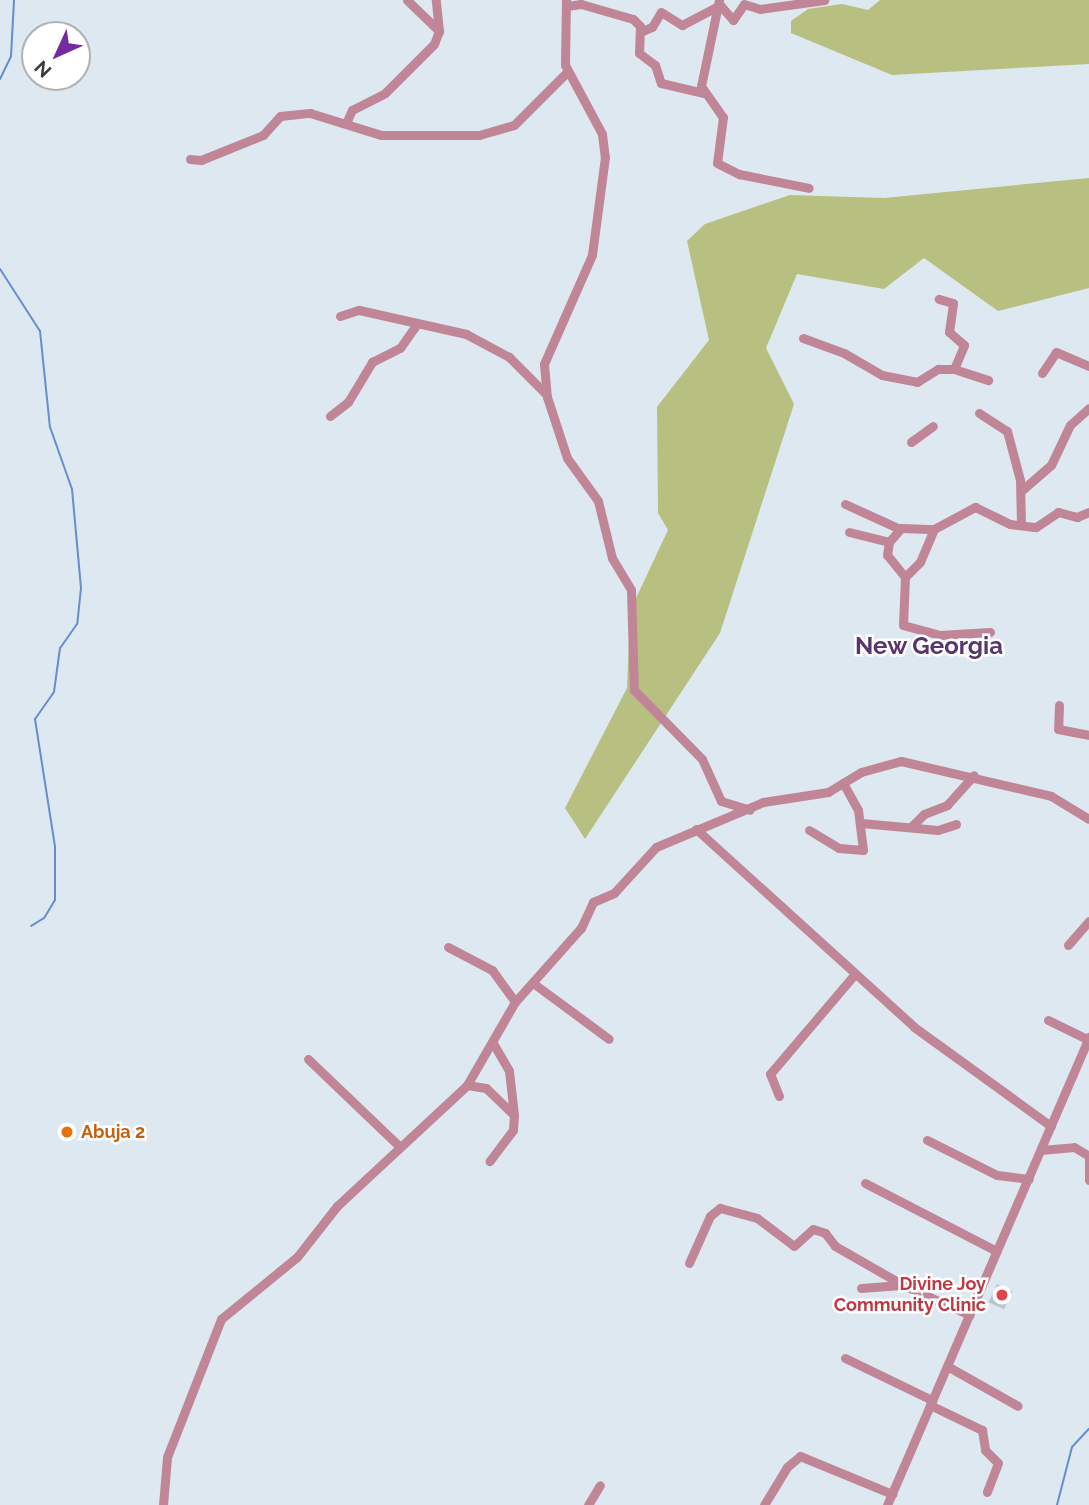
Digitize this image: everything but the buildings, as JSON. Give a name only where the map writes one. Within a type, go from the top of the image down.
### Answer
[{"type":"street","points":[[407,0],[439,31]]},
{"type":"street","points":[[347,121],[352,110],[378,99],[419,63],[439,31],[436,0]]},
{"type":"street","points":[[719,3],[733,20],[744,4],[760,9],[824,0]]},
{"type":"street","points":[[750,810],[721,801],[702,758],[634,690],[631,590],[612,558],[598,501],[567,458],[547,397],[544,364],[592,256],[605,157],[602,134],[567,72],[567,3],[628,16],[640,32],[639,53],[655,65],[661,83],[703,93],[723,117],[717,163],[739,174],[809,188]]},
{"type":"street","points":[[640,32],[662,12],[682,25],[719,3]]},
{"type":"street","points":[[703,93],[719,3]]},
{"type":"street","points":[[190,159],[201,160],[263,135],[280,117],[310,113],[331,124],[347,121],[381,135],[479,135],[514,125],[567,72]]},
{"type":"street","points":[[939,299],[953,303],[949,332],[964,345],[954,369]]},
{"type":"street","points":[[340,316],[359,310],[416,325],[466,334],[500,352],[547,397]]},
{"type":"street","points":[[330,416],[348,402],[377,357],[400,348],[416,325]]},
{"type":"street","points":[[803,338],[905,382],[938,369],[954,369],[988,380]]},
{"type":"street","points":[[1042,373],[1056,352],[1089,366]]},
{"type":"street","points":[[1021,491],[1051,465],[1070,425],[1089,408]]},
{"type":"street","points":[[979,413],[1007,431],[1021,491],[1021,526]]},
{"type":"street","points":[[911,442],[933,426]]},
{"type":"street","points":[[845,504],[900,529],[934,529],[975,508],[1021,526],[1044,524],[1058,512],[1077,517],[1089,512]]},
{"type":"street","points":[[900,529],[889,542],[887,555],[905,577],[906,628],[940,635],[990,632]]},
{"type":"street","points":[[905,577],[920,562],[934,529]]},
{"type":"street","points":[[849,532],[889,542]]},
{"type":"street","points":[[1059,705],[1058,729],[1089,735]]},
{"type":"street","points":[[163,1505],[167,1457],[221,1319],[297,1257],[337,1206],[398,1145],[467,1085],[480,1070],[515,1002],[583,927],[593,902],[614,893],[662,844],[750,810],[768,800],[824,793],[901,761],[974,775],[1051,796],[1089,819]]},
{"type":"street","points":[[912,826],[924,814],[947,806],[974,775]]},
{"type":"street","points":[[809,830],[861,853],[861,823],[843,783]]},
{"type":"street","points":[[861,823],[938,830],[956,824]]},
{"type":"street","points":[[695,830],[780,901],[799,928],[960,1065],[1051,1126]]},
{"type":"street","points":[[1068,944],[1089,921]]},
{"type":"street","points":[[448,947],[492,970],[515,1002]]},
{"type":"street","points":[[779,1096],[770,1074],[854,975]]},
{"type":"street","points":[[533,983],[609,1039]]},
{"type":"street","points":[[887,1505],[1089,1038],[1048,1020]]},
{"type":"street","points":[[490,1161],[513,1130],[514,1115],[509,1071],[493,1043]]},
{"type":"street","points":[[308,1059],[398,1145]]},
{"type":"street","points":[[480,1070],[486,1088],[514,1115]]},
{"type":"street","points":[[467,1085],[486,1088]]},
{"type":"street","points":[[928,1140],[997,1175],[1029,1179]]},
{"type":"street","points":[[1041,1150],[1074,1147],[1089,1156],[1089,1180]]},
{"type":"street","points":[[865,1183],[996,1251]]},
{"type":"street","points":[[689,1263],[710,1216],[720,1208],[757,1218],[794,1246],[813,1229],[825,1233],[835,1246],[903,1285],[970,1315]]},
{"type":"street","points":[[861,1288],[903,1285]]},
{"type":"street","points":[[845,1358],[982,1430],[985,1450],[998,1463],[987,1492]]},
{"type":"street","points":[[947,1366],[1018,1406]]},
{"type":"street","points":[[764,1505],[787,1466],[800,1456],[892,1494]]},
{"type":"street","points":[[588,1505],[600,1485]]},
{"type":"green space","points":[[880,0],[1089,0],[1089,64],[892,75],[791,33],[791,21],[808,9],[842,4],[868,10]]},
{"type":"green space","points":[[1089,178],[1089,288],[998,311],[924,258],[884,289],[797,274],[766,348],[794,404],[720,633],[585,839],[565,808],[627,688],[630,611],[668,530],[658,513],[657,407],[709,340],[687,241],[705,224],[790,195],[884,198]]},
{"type":"waterway","points":[[0,79],[11,56],[14,0]]},
{"type":"waterway","points":[[0,269],[40,331],[50,427],[72,489],[81,588],[77,624],[60,648],[54,692],[35,719],[55,846],[55,900],[44,918],[31,926]]},
{"type":"waterway","points":[[1057,1505],[1072,1447],[1089,1429]]},
{"type":"place","name":"Abuja 2","points":[[67,1132]]},
{"type":"place","name":"Divine Joy Community Clinic","points":[[1002,1295]]},
{"type":"district","name":"New Georgia","points":[[929,646]]}]
